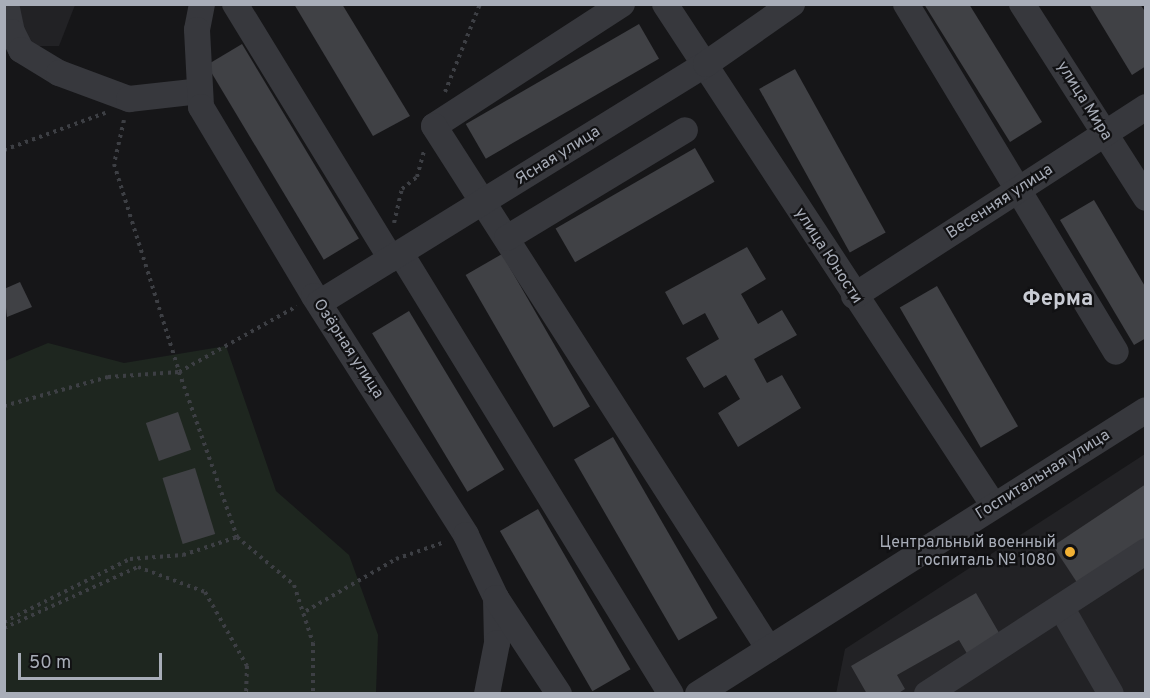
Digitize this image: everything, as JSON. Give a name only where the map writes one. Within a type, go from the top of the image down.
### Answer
[{"type":"street","points":[[6,4],[12,32],[21,50],[118,105],[200,91]]},
{"type":"street","name":"Озёрная улица","points":[[202,4],[197,30],[201,107],[311,303],[466,535],[496,598],[497,643],[487,693]]},
{"type":"street","points":[[235,4],[396,256],[665,691]]},
{"type":"street","points":[[622,4],[434,126],[769,649]]},
{"type":"street","name":"улица Юности","points":[[665,4],[706,64],[854,296],[994,506]]},
{"type":"street","name":"Ясная улица","points":[[311,303],[396,256],[484,202],[706,64],[792,4]]},
{"type":"street","points":[[906,4],[1116,352]]},
{"type":"street","name":"улица Мира","points":[[1022,4],[1146,198]]},
{"type":"street","name":"Весенняя улица","points":[[854,296],[1146,107]]},
{"type":"street","points":[[507,238],[685,130]]},
{"type":"street","name":"Госпитальная улица","points":[[698,693],[1146,410]]},
{"type":"street","points":[[927,693],[1146,551]]},
{"type":"street","points":[[496,598],[559,693]]},
{"type":"street","points":[[1061,607],[1111,693]]},
{"type":"path","points":[[4,150],[118,105],[114,164],[179,372],[237,537],[294,585],[306,611],[313,643],[313,693]]},
{"type":"path","points":[[4,406],[108,377],[179,372],[311,303]]},
{"type":"path","points":[[306,611],[396,559],[466,535]]},
{"type":"path","points":[[4,622],[130,559],[183,555],[237,537]]},
{"type":"path","points":[[4,628],[138,567],[205,592],[247,666],[246,693]]},
{"type":"shaded area","points":[[5,5],[75,5],[59,46],[5,46]]},
{"type":"shaded area","points":[[48,343],[124,363],[226,346],[276,491],[349,555],[378,635],[376,693],[5,694],[5,361]]},
{"type":"shaded area","name":"Центральный военный госпиталь № 1080","points":[[1145,454],[1145,693],[836,694],[845,649]]},
{"type":"building","points":[[294,4],[342,4],[410,116],[373,136]]},
{"type":"building","points":[[924,4],[969,4],[1042,122],[1010,142]]},
{"type":"building","points":[[1089,4],[1140,4],[1146,13],[1146,66],[1132,75]]},
{"type":"building","points":[[639,24],[659,59],[486,159],[466,124]]},
{"type":"building","points":[[242,44],[359,239],[324,260],[207,65]]},
{"type":"building","points":[[795,69],[886,233],[850,252],[759,89]]},
{"type":"building","points":[[695,148],[714,182],[575,262],[556,228]]},
{"type":"building","points":[[1094,200],[1146,288],[1146,338],[1134,345],[1060,220]]},
{"type":"building","points":[[747,247],[766,279],[741,294],[758,324],[782,310],[797,335],[754,359],[767,383],[782,375],[801,408],[738,447],[718,413],[740,399],[726,375],[704,388],[686,358],[719,339],[705,313],[683,325],[665,292]]},
{"type":"building","points":[[502,254],[590,406],[554,427],[466,275]]},
{"type":"building","points":[[20,282],[32,307],[7,317],[4,289]]},
{"type":"building","points":[[937,286],[1018,426],[981,448],[900,308]]},
{"type":"building","points":[[409,311],[504,470],[467,492],[372,333]]},
{"type":"building","points":[[178,412],[191,450],[159,461],[146,423]]},
{"type":"building","points":[[613,437],[718,618],[679,640],[574,460]]},
{"type":"building","points":[[195,468],[215,534],[183,544],[162,478]]},
{"type":"building","points":[[1146,484],[1146,539],[1078,584],[1053,546]]},
{"type":"building","points":[[538,509],[630,669],[592,691],[500,531]]},
{"type":"building","points":[[976,593],[1002,638],[969,657],[959,640],[897,675],[905,689],[897,694],[867,694],[851,666]]},
{"type":"place","name":"Центральный военный госпиталь № 1080","points":[[1070,552]]},
{"type":"district","name":"Ферма","points":[[1058,300]]}]
